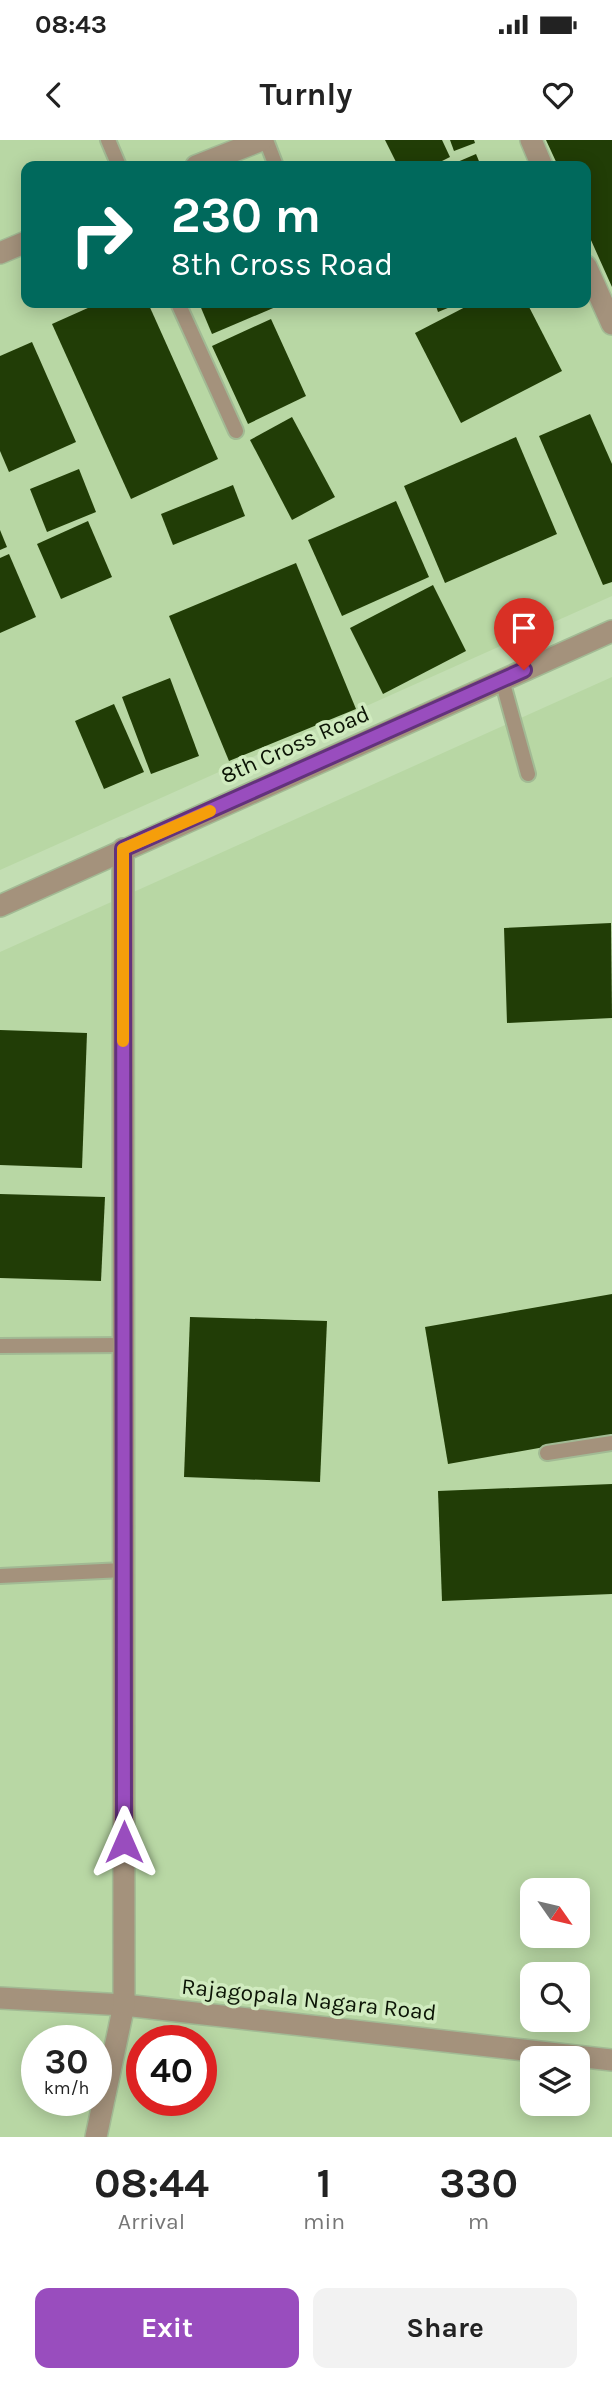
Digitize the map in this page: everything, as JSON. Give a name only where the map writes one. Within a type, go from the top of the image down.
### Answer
[{"type":"street","points":[[209,161],[264,140]]},
{"type":"street","points":[[531,140],[540,161]]},
{"type":"street","points":[[0,253],[21,244]]},
{"type":"street","points":[[591,276],[612,324]]},
{"type":"street","name":"8th Cross Road","points":[[0,906],[612,632]]},
{"type":"street","points":[[96,2137],[124,2005],[123,849]]},
{"type":"street","name":"Rajagopala Nagara Road","points":[[0,1998],[124,2005],[612,2060]]},
{"type":"lane","points":[[108,140],[117,161]]},
{"type":"lane","points":[[264,140],[274,161]]},
{"type":"lane","points":[[180,308],[236,431]]},
{"type":"lane","points":[[502,680],[528,774]]},
{"type":"lane","points":[[0,1346],[123,1345]]},
{"type":"lane","points":[[547,1452],[612,1443]]},
{"type":"lane","points":[[0,1576],[123,1570]]},
{"type":"shaded area","points":[[0,140],[612,140],[612,596],[0,870]]},
{"type":"shaded area","points":[[612,677],[612,2137],[0,2137],[0,952]]},
{"type":"building","points":[[385,140],[442,140],[450,157],[442,161],[396,161]]},
{"type":"building","points":[[450,140],[474,140],[475,143],[454,151]]},
{"type":"building","points":[[546,140],[612,140],[612,287],[591,240],[591,161],[556,161]]},
{"type":"building","points":[[476,154],[479,161],[460,161]]},
{"type":"building","points":[[88,308],[150,308],[218,459],[131,499],[52,324]]},
{"type":"building","points":[[201,308],[273,308],[212,334]]},
{"type":"building","points":[[463,308],[530,308],[562,371],[461,423],[415,333]]},
{"type":"building","points":[[271,319],[306,396],[248,424],[212,346]]},
{"type":"building","points":[[32,342],[76,442],[9,472],[0,451],[0,356]]},
{"type":"building","points":[[590,414],[612,464],[612,582],[603,585],[539,436]]},
{"type":"building","points":[[292,417],[335,497],[292,520],[250,440]]},
{"type":"building","points":[[516,437],[557,534],[445,583],[404,486]]},
{"type":"building","points":[[79,469],[96,512],[47,532],[30,489]]},
{"type":"building","points":[[233,485],[245,516],[173,545],[161,514]]},
{"type":"building","points":[[396,501],[429,577],[342,616],[308,540]]},
{"type":"building","points":[[88,521],[112,577],[61,599],[37,544]]},
{"type":"building","points":[[0,530],[7,547],[0,550]]},
{"type":"building","points":[[9,554],[36,617],[0,633],[0,558]]},
{"type":"building","points":[[296,563],[356,709],[229,761],[169,616]]},
{"type":"building","points":[[433,585],[466,651],[383,694],[350,628]]},
{"type":"building","points":[[170,678],[199,756],[151,774],[122,697]]},
{"type":"building","points":[[114,704],[144,772],[104,789],[75,721]]},
{"type":"building","points":[[611,923],[612,1018],[507,1023],[504,928]]},
{"type":"building","points":[[0,1030],[87,1033],[82,1168],[0,1165]]},
{"type":"building","points":[[0,1194],[105,1197],[101,1281],[0,1278]]},
{"type":"building","points":[[612,1294],[612,1435],[448,1464],[425,1327]]},
{"type":"building","points":[[190,1317],[327,1321],[320,1482],[184,1477]]},
{"type":"building","points":[[612,1484],[612,1594],[442,1601],[438,1491]]},
{"type":"slow traffic","points":[[123,1041],[123,849],[210,811]]},
{"type":"route","points":[[124,1842],[123,849],[524,670]]}]
